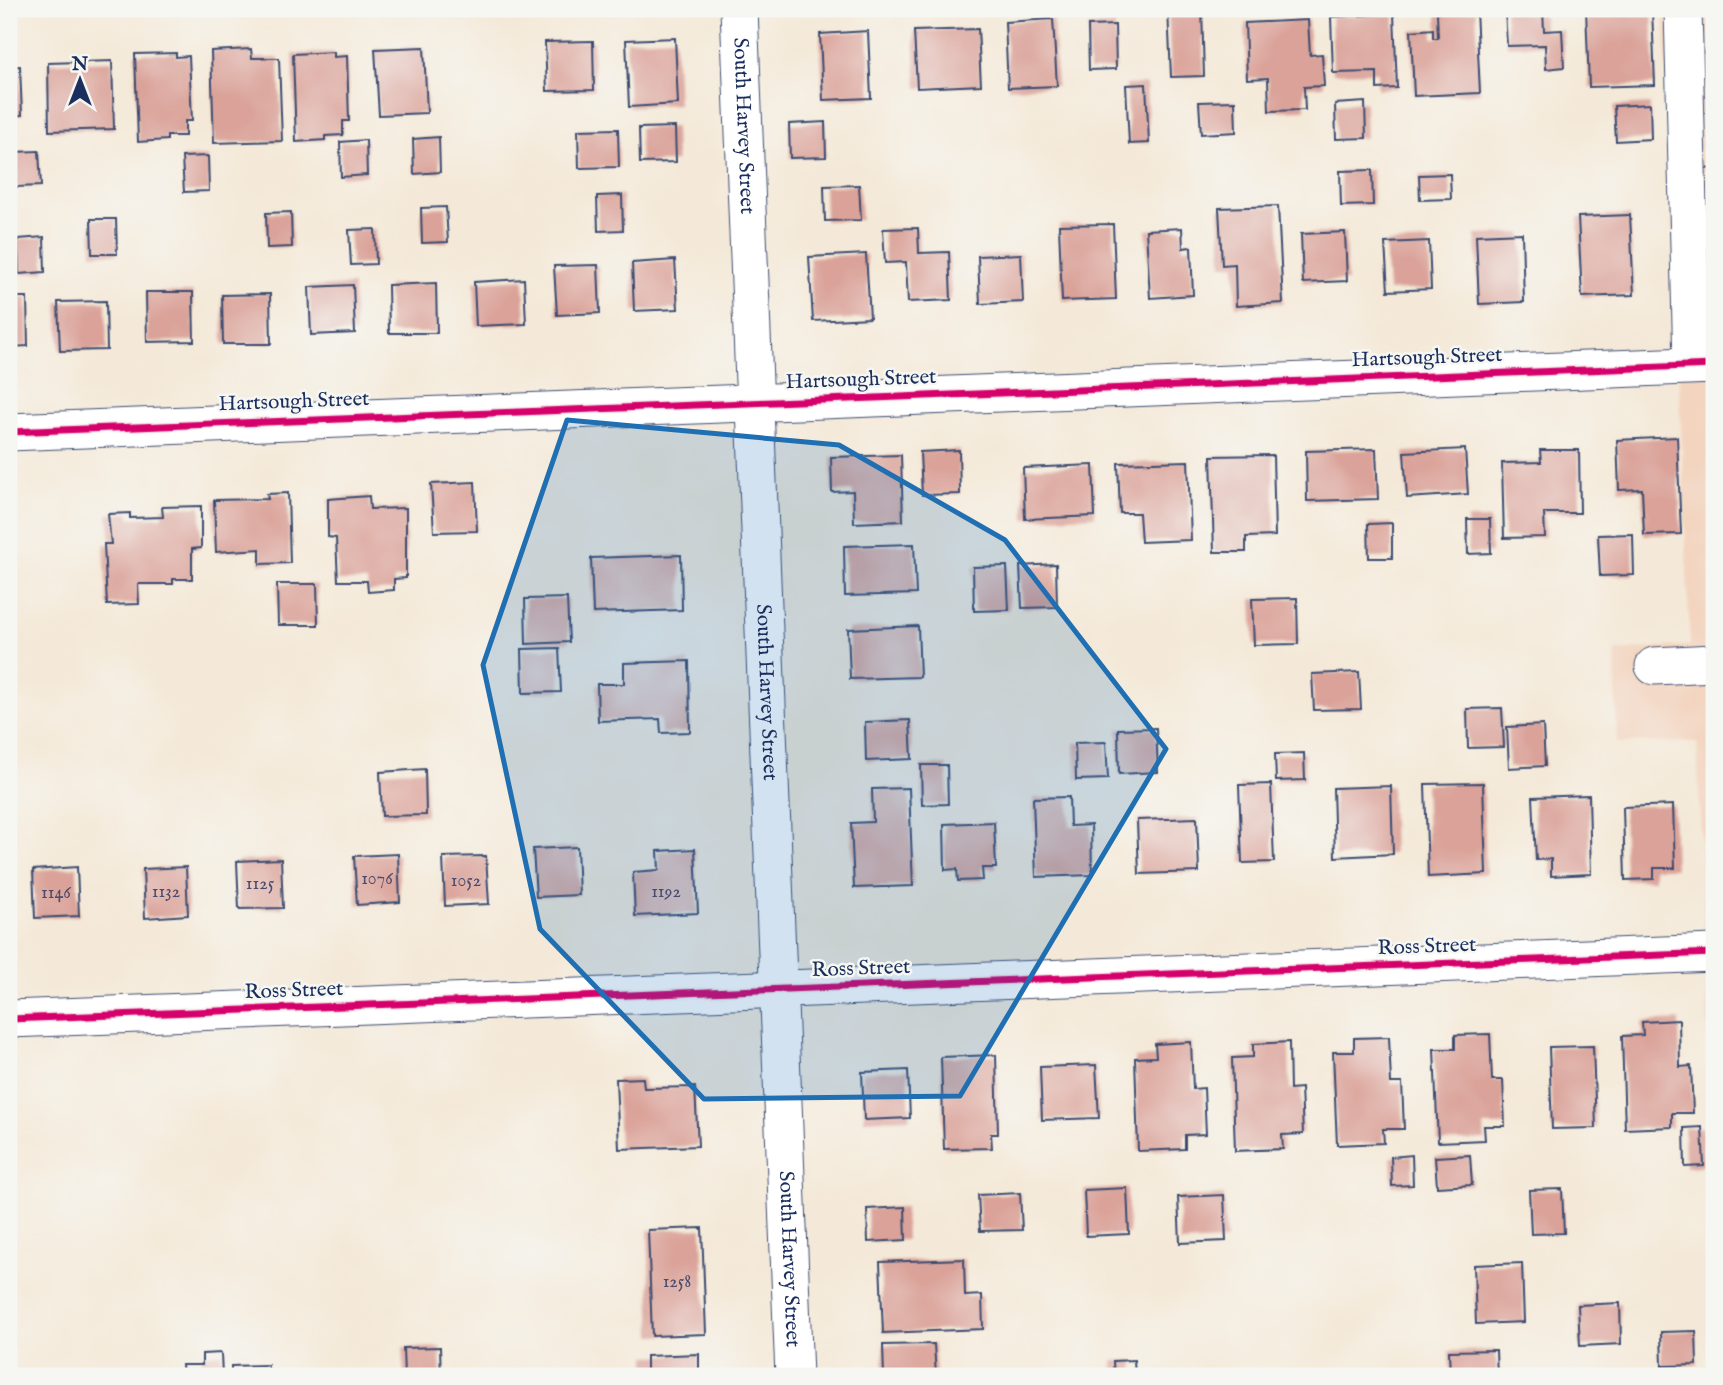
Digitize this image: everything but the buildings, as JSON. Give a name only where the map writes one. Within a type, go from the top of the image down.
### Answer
[{"type":"street","name":"South Harvey Street","points":[[739,9],[794,1376]]},
{"type":"street","points":[[1683,9],[1703,365]]},
{"type":"street","name":"Hartsough Street","points":[[9,432],[1703,365]]},
{"type":"street","points":[[1654,666],[1714,663]]},
{"type":"street","name":"Ross Street","points":[[9,1019],[1714,953]]},
{"type":"highlighted area","points":[[567,420],[839,445],[1005,540],[1166,749],[960,1096],[704,1099],[540,929],[483,665]]},
{"type":"shaded area","points":[[1664,9],[1714,9],[1714,1180],[1697,742],[1617,743],[1615,651],[1690,645]]},
{"type":"cycle path","points":[[9,432],[1714,365]]},
{"type":"cycle path","points":[[9,1019],[1714,953]]}]
